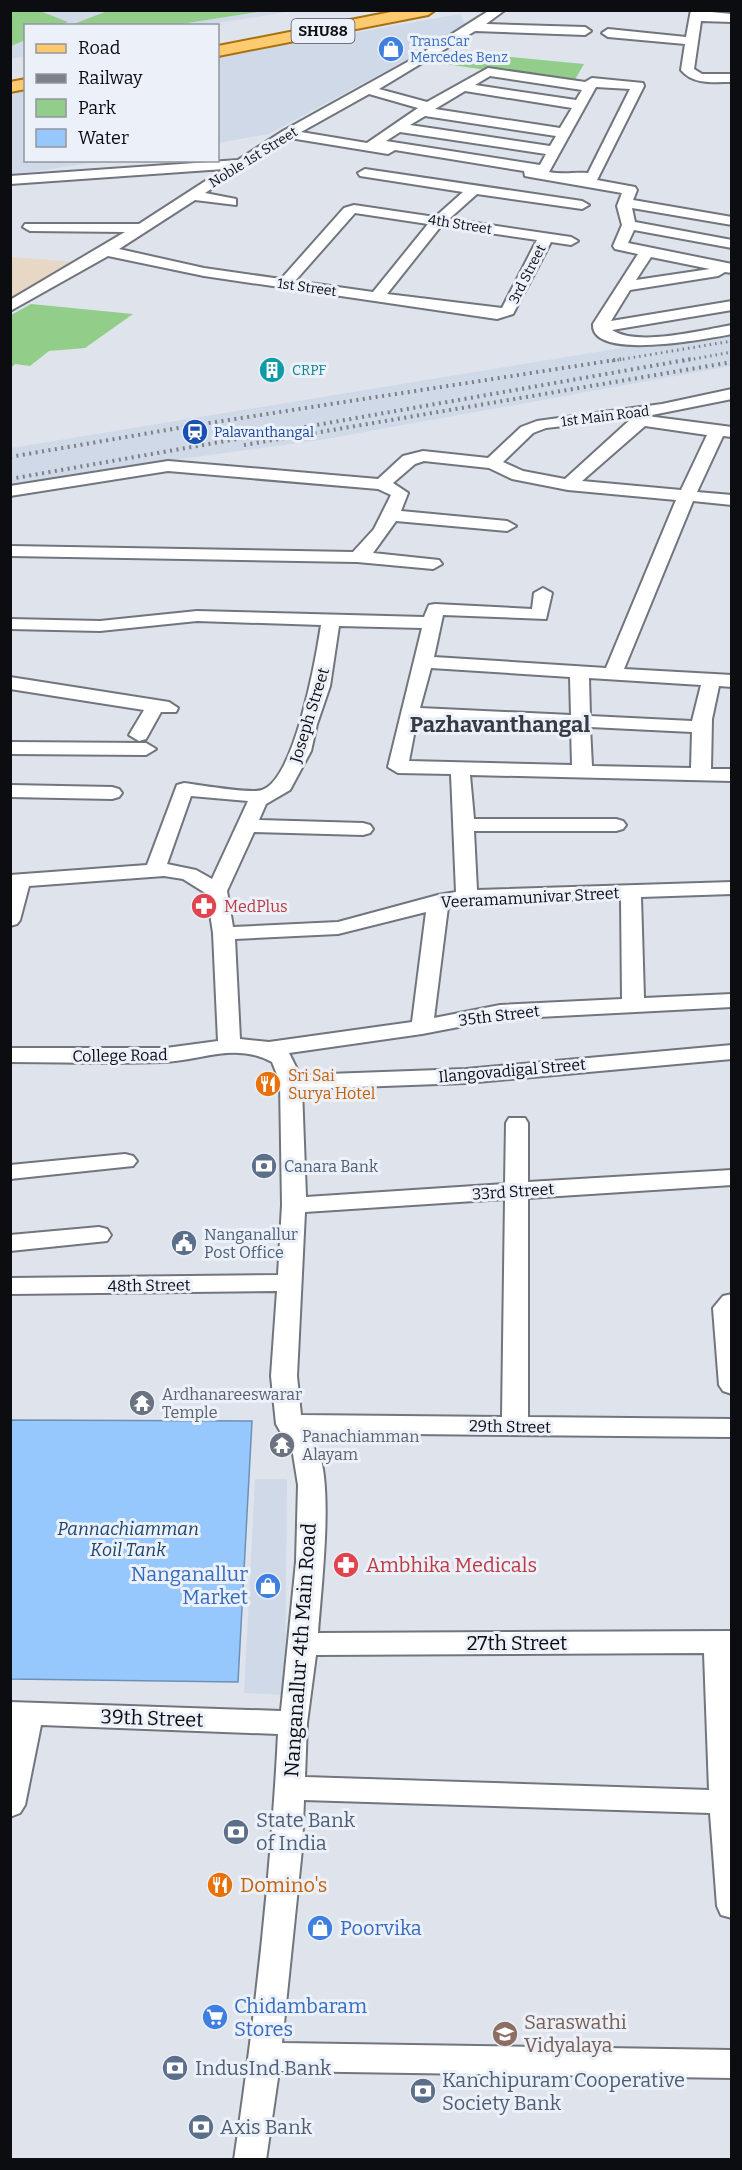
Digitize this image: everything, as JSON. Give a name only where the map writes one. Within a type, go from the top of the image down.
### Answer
[{"type":"main road","name":"SHU88","points":[[219,41],[384,14],[428,10]]},
{"type":"main road","name":"SHU88","points":[[219,51],[384,14]]},
{"type":"street","name":"Noble 1st Street","points":[[10,308],[106,251],[288,134],[368,90],[499,10]]},
{"type":"street","points":[[732,17],[700,13],[687,70],[691,74],[732,78]]},
{"type":"street","points":[[473,27],[585,31]]},
{"type":"street","points":[[608,33],[692,41]]},
{"type":"street","points":[[544,170],[590,87],[592,82],[638,86],[593,177],[544,170],[374,143],[428,107],[488,72],[590,87]]},
{"type":"street","points":[[463,87],[580,105]]},
{"type":"street","points":[[368,90],[428,107],[567,128]]},
{"type":"street","points":[[396,127],[554,152]]},
{"type":"street","points":[[288,134],[626,188],[631,191],[626,203],[629,225],[620,246],[732,270]]},
{"type":"street","points":[[10,180],[244,163]]},
{"type":"street","points":[[365,173],[582,206]]},
{"type":"street","points":[[376,298],[438,221],[473,190]]},
{"type":"street","points":[[192,195],[231,202]]},
{"type":"street","points":[[626,203],[732,221]]},
{"type":"street","name":"4th Street","points":[[284,284],[349,211],[366,209],[571,241]]},
{"type":"street","points":[[629,225],[732,244]]},
{"type":"street","points":[[30,227],[142,228]]},
{"type":"street","name":"3rd Street","points":[[508,311],[546,237]]},
{"type":"street","name":"1st Street","points":[[106,251],[204,272],[376,298],[497,314],[508,311]]},
{"type":"street","points":[[600,327],[647,252]]},
{"type":"street","points":[[627,286],[732,270]]},
{"type":"street","points":[[600,327],[732,305]]},
{"type":"street","points":[[600,327],[612,337],[648,343],[732,329]]},
{"type":"street","name":"1st Main Road","points":[[492,463],[533,427],[639,416],[732,394]]},
{"type":"street","points":[[568,485],[639,416],[724,432],[686,496],[613,672]]},
{"type":"street","points":[[382,484],[417,456],[492,463],[518,475],[568,485],[732,500]]},
{"type":"street","points":[[10,491],[168,466],[382,484],[400,493],[392,515],[368,549],[357,557]]},
{"type":"street","points":[[392,515],[507,526]]},
{"type":"street","points":[[10,551],[357,557],[434,564]]},
{"type":"street","points":[[543,594],[540,615],[435,609],[398,767],[732,775]]},
{"type":"street","points":[[10,624],[99,626],[197,616],[430,623]]},
{"type":"street","name":"Joseph Street","points":[[262,797],[288,780],[301,751],[307,724],[321,686],[331,621]]},
{"type":"street","points":[[424,662],[732,681]]},
{"type":"street","points":[[579,671],[582,771]]},
{"type":"street","points":[[701,774],[702,727],[711,680]]},
{"type":"street","points":[[10,684],[162,707],[142,742],[10,748]]},
{"type":"street","points":[[409,713],[702,727]]},
{"type":"street","points":[[460,768],[467,897]]},
{"type":"street","points":[[155,870],[184,789],[262,797],[217,891],[224,933],[229,1046],[259,1046],[269,1049]]},
{"type":"street","points":[[10,791],[112,793]]},
{"type":"street","points":[[464,825],[616,825]]},
{"type":"street","points":[[249,826],[363,829]]},
{"type":"street","points":[[10,920],[15,881],[155,870],[189,874],[217,891]]},
{"type":"street","name":"Veeramamunivar Street","points":[[224,933],[318,931],[355,925],[438,901],[467,897],[732,888]]},
{"type":"street","points":[[631,892],[633,1005]]},
{"type":"street","points":[[422,1027],[438,901]]},
{"type":"street","name":"35th Street","points":[[269,1049],[422,1027],[500,1012],[732,1000]]},
{"type":"street","name":"College Road","points":[[10,1055],[166,1055],[229,1046]]},
{"type":"street","name":"Nanganallur 4th Main Road","points":[[250,2160],[265,2057],[292,1788],[293,1723],[299,1693],[310,1562],[310,1485],[306,1454],[289,1424],[284,1360],[294,1205],[291,1082],[282,1058],[269,1049]]},
{"type":"street","name":"Ilangovadigal Street","points":[[291,1082],[466,1076],[732,1052]]},
{"type":"street","points":[[516,1426],[517,1123]]},
{"type":"street","points":[[10,1172],[125,1161]]},
{"type":"street","name":"33rd Street","points":[[294,1205],[732,1177]]},
{"type":"street","points":[[10,1243],[99,1235]]},
{"type":"street","name":"48th Street","points":[[10,1286],[288,1283]]},
{"type":"street","points":[[732,1302],[725,1308],[732,1385]]},
{"type":"street","name":"29th Street","points":[[289,1424],[732,1428]]},
{"type":"street","points":[[725,1642],[724,1802],[732,1906]]},
{"type":"street","name":"27th Street","points":[[303,1644],[725,1642]]},
{"type":"street","points":[[10,1804],[20,1713]]},
{"type":"street","name":"39th Street","points":[[20,1713],[293,1723]]},
{"type":"street","points":[[292,1788],[724,1802]]},
{"type":"street","points":[[265,2057],[732,2064]]},
{"type":"shaded area","points":[[11,11],[293,11],[211,24],[24,24],[24,56],[11,59]]},
{"type":"shaded area","points":[[460,14],[467,27],[269,134],[219,143],[219,57]]},
{"type":"shaded area","points":[[24,91],[24,162],[97,162],[11,175],[11,94]]},
{"type":"shaded area","points":[[11,257],[74,262],[11,299]]},
{"type":"shaded area","points":[[731,330],[731,366],[320,440],[166,461],[11,488],[11,448]]},
{"type":"shaded area","name":"Nanganallur Market","points":[[255,1479],[287,1479],[285,1695],[244,1693]]},
{"type":"green space","points":[[11,10],[40,11],[68,22],[64,24],[24,24],[24,40],[11,46]]},
{"type":"green space","points":[[110,10],[264,10],[181,24],[74,24]]},
{"type":"green space","points":[[458,52],[584,64],[573,83],[432,62],[448,53]]},
{"type":"green space","points":[[31,304],[133,314],[85,348],[49,351],[30,366],[15,364],[11,368],[11,315]]},
{"type":"water","name":"Pannachiamman Koil Tank","points":[[11,1420],[252,1421],[238,1682],[11,1679]]},
{"type":"railway","points":[[612,361],[732,341]]},
{"type":"railway","points":[[683,361],[732,352]]},
{"type":"railway","points":[[10,457],[190,426],[621,359]]},
{"type":"railway","points":[[10,479],[691,359]]},
{"type":"railway","points":[[244,445],[732,362]]},
{"type":"place","name":"TransCar Mercedes Benz","points":[[391,49]]},
{"type":"place","name":"CRPF","points":[[272,370]]},
{"type":"place","name":"Palavanthangal","points":[[195,432]]},
{"type":"place","name":"MedPlus","points":[[204,906]]},
{"type":"place","name":"Sri Sai Surya Hotel","points":[[268,1084]]},
{"type":"place","name":"Canara Bank","points":[[264,1166]]},
{"type":"place","name":"Nanganallur Post Office","points":[[184,1243]]},
{"type":"place","name":"Ardhanareeswarar Temple","points":[[142,1403]]},
{"type":"place","name":"Panachiamman Alayam","points":[[282,1445]]},
{"type":"place","name":"Ambhika Medicals","points":[[346,1565]]},
{"type":"place","name":"Nanganallur Market","points":[[268,1586]]},
{"type":"place","name":"State Bank of India","points":[[236,1832]]},
{"type":"place","name":"Domino's","points":[[220,1885]]},
{"type":"place","name":"Poorvika","points":[[320,1928]]},
{"type":"place","name":"Chidambaram Stores","points":[[215,2017]]},
{"type":"place","name":"Saraswathi Vidyalaya","points":[[505,2034]]},
{"type":"place","name":"IndusInd Bank","points":[[175,2068]]},
{"type":"place","name":"Kanchipuram Cooperative Society Bank","points":[[423,2091]]},
{"type":"place","name":"Axis Bank","points":[[201,2127]]},
{"type":"district","name":"Pazhavanthangal","points":[[500,724]]}]
